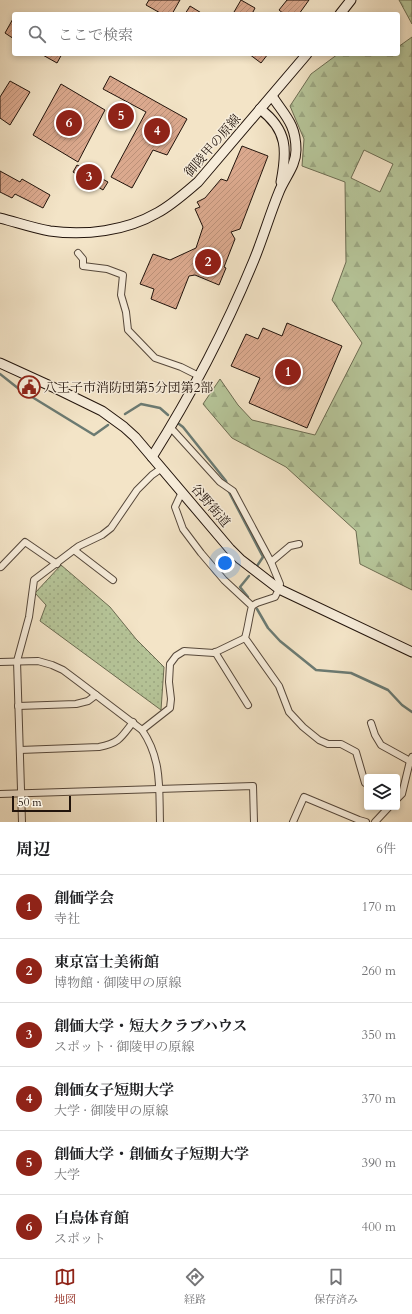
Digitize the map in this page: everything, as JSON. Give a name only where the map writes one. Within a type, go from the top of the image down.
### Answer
[{"type":"street","points":[[342,12],[352,0]]},
{"type":"street","name":"御陵甲の原線","points":[[0,218],[50,231],[75,233],[103,231],[129,225],[156,214],[198,182],[305,56]]},
{"type":"street","points":[[152,457],[171,428],[199,376],[243,286],[255,259],[280,190],[294,164],[296,151],[294,132],[288,117],[272,96]]},
{"type":"street","points":[[260,109],[276,123],[281,134],[285,160],[280,190]]},
{"type":"street","points":[[78,253],[84,259],[83,266],[107,269],[123,275],[121,295],[126,312],[128,330],[155,358],[181,367],[199,376]]},
{"type":"street","name":"谷野街道","points":[[0,363],[102,411],[120,423],[135,437],[240,559],[279,589],[412,652]]},
{"type":"street","points":[[142,730],[170,708],[170,664],[176,656],[184,651],[215,652],[245,638],[249,626],[252,606],[257,602],[275,597],[280,584],[271,562],[233,491],[220,482],[171,428]]},
{"type":"street","points":[[22,822],[16,661],[29,617],[34,580],[79,546],[110,528],[137,490],[152,475],[162,468]]},
{"type":"street","points":[[182,492],[175,507],[183,530],[224,580],[252,606]]},
{"type":"street","points":[[1,567],[25,542],[57,564]]},
{"type":"street","points":[[271,562],[290,546],[299,544]]},
{"type":"street","points":[[74,550],[113,580]]},
{"type":"street","points":[[245,638],[279,686],[289,712],[303,727],[319,740],[328,744],[341,744],[356,752],[364,779]]},
{"type":"street","points":[[215,652],[248,705]]},
{"type":"street","points":[[0,662],[38,662],[52,665],[63,670],[142,730],[148,738],[156,758],[158,769],[160,822]]},
{"type":"street","points":[[18,706],[76,704],[88,701],[96,695]]},
{"type":"street","points":[[20,750],[99,747],[111,744],[120,739],[133,722]]},
{"type":"street","points":[[371,724],[381,746],[411,759],[400,793]]},
{"type":"street","points":[[0,794],[253,786],[254,822]]},
{"type":"street","points":[[293,822],[304,797],[366,822]]},
{"type":"street","points":[[375,822],[386,810]]},
{"type":"green space","points":[[399,0],[412,0],[412,24]]},
{"type":"green space","points":[[412,37],[412,590],[360,564],[356,531],[286,467],[232,438],[203,404],[220,379],[238,405],[252,420],[315,435],[362,343],[332,300],[346,262],[345,182],[302,166],[304,139],[290,106],[311,74],[335,56],[400,56],[400,46]],"holes":[[[364,150],[393,164],[380,192],[351,178]]]},
{"type":"green space","points":[[61,565],[110,607],[136,639],[164,667],[161,710],[40,621],[46,605],[35,593]]},
{"type":"building","points":[[149,0],[180,0],[173,12],[158,12],[146,5]]},
{"type":"building","points":[[241,0],[255,8],[253,12],[234,12]]},
{"type":"building","points":[[287,0],[309,0],[300,12],[282,12],[279,10]]},
{"type":"building","points":[[190,6],[200,12],[186,12]]},
{"type":"building","points":[[12,21],[12,38],[5,33]]},
{"type":"building","points":[[45,56],[61,56],[57,63]]},
{"type":"building","points":[[252,56],[266,56],[261,63]]},
{"type":"building","points":[[110,76],[187,119],[167,155],[153,150],[132,188],[111,177],[146,112],[103,89]]},
{"type":"building","points":[[10,81],[30,92],[10,125],[0,118],[0,97]]},
{"type":"building","points":[[61,84],[105,110],[78,162],[33,135]]},
{"type":"building","points":[[242,146],[268,156],[240,229],[231,232],[235,239],[219,285],[195,275],[189,276],[176,309],[151,299],[154,289],[140,284],[153,254],[170,260],[196,248],[203,227],[195,209],[200,207],[197,202],[205,198],[221,179],[227,181]]},
{"type":"building","points":[[77,165],[89,171],[90,170],[108,182],[103,190],[95,185],[93,188],[80,181],[82,178],[73,172]]},
{"type":"building","points":[[0,171],[20,182],[22,179],[50,195],[43,208],[15,194],[12,198],[0,192]]},
{"type":"building","points":[[287,323],[342,346],[307,428],[249,403],[260,378],[231,366],[246,334],[258,339],[263,328],[282,336]]},
{"type":"waterway","points":[[0,374],[19,389],[94,435],[108,425]]},
{"type":"waterway","points":[[125,414],[141,404],[160,408],[168,415]]},
{"type":"waterway","points":[[179,424],[226,481],[227,485]]},
{"type":"waterway","points":[[228,490],[263,557],[257,566]]},
{"type":"waterway","points":[[248,597],[240,587],[249,576]]},
{"type":"waterway","points":[[257,609],[268,628],[280,641],[316,670],[351,673],[388,690],[402,705],[412,712]]},
{"type":"place","name":"創価大学・創価女子短期大学","points":[[121,116]]},
{"type":"place","name":"白鳥体育館","points":[[69,123]]},
{"type":"place","name":"創価女子短期大学","points":[[157,131]]},
{"type":"place","name":"創価大学・短大クラブハウス","points":[[89,177]]},
{"type":"place","name":"東京富士美術館","points":[[208,262]]},
{"type":"place","name":"創価学会","points":[[288,372]]},
{"type":"place","name":"八王子市消防団第5分団第2部","points":[[29,387]]}]
